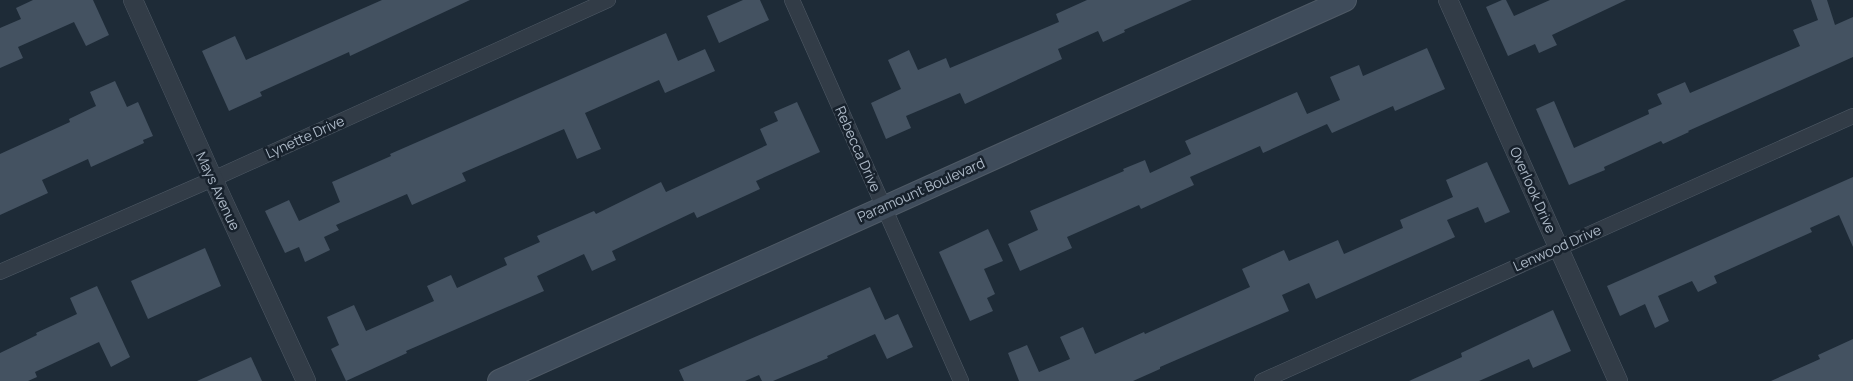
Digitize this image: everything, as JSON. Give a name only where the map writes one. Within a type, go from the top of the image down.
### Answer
[{"type":"main road","name":"Paramount Boulevard","points":[[499,381],[1345,0]]},
{"type":"street","name":"Mays Avenue","points":[[133,0],[212,179],[306,381]]},
{"type":"street","name":"Lynette Drive","points":[[0,272],[212,179],[608,0]]},
{"type":"street","name":"Rebecca Drive","points":[[792,0],[961,381]]},
{"type":"street","name":"Overlook Drive","points":[[1448,0],[1618,381]]},
{"type":"street","name":"Lenwood Drive","points":[[1262,381],[1853,116]]},
{"type":"building","points":[[33,0],[93,0],[109,35],[86,46],[74,22],[18,47],[23,58],[0,68],[0,28],[21,19],[16,8]]},
{"type":"building","points":[[382,0],[470,0],[350,56],[349,52],[260,92],[262,96],[229,111],[202,51],[235,36],[246,60]]},
{"type":"building","points":[[743,0],[760,0],[769,20],[719,43],[707,16]]},
{"type":"building","points":[[1087,0],[1192,0],[1124,30],[1125,32],[1103,42],[1098,31],[1058,49],[1062,59],[965,104],[960,93],[906,116],[911,128],[886,139],[871,103],[901,89],[888,60],[909,50],[918,70],[946,58],[950,68],[1059,22],[1056,14]]},
{"type":"building","points":[[1506,0],[1514,16],[1550,0],[1626,0],[1552,35],[1557,45],[1539,53],[1535,44],[1508,56],[1486,7]]},
{"type":"building","points":[[1811,0],[1827,0],[1835,25],[1853,17],[1853,57],[1663,144],[1661,141],[1604,167],[1605,170],[1569,185],[1536,109],[1554,101],[1574,148],[1649,114],[1648,110],[1662,104],[1657,94],[1685,82],[1690,93],[1800,46],[1793,30],[1818,20]]},
{"type":"building","points":[[666,33],[678,61],[705,49],[715,71],[665,93],[659,80],[585,113],[601,149],[577,159],[564,129],[462,173],[466,181],[412,205],[407,194],[336,225],[339,230],[324,237],[330,250],[305,262],[299,247],[285,253],[265,211],[289,200],[299,221],[340,202],[332,182],[391,156],[390,154]]},
{"type":"building","points":[[1427,48],[1445,89],[1395,111],[1393,106],[1332,133],[1327,124],[1263,153],[1260,146],[1190,177],[1194,185],[1141,209],[1139,205],[1067,237],[1072,248],[1020,271],[1008,244],[1038,230],[1030,211],[1124,171],[1123,169],[1145,160],[1150,173],[1191,154],[1185,141],[1297,92],[1307,114],[1340,100],[1330,77],[1359,65],[1363,76]]},
{"type":"building","points":[[115,81],[127,107],[138,102],[153,136],[143,140],[144,143],[91,167],[88,159],[42,180],[48,193],[0,215],[0,154],[70,122],[69,119],[96,106],[90,92]]},
{"type":"building","points":[[797,102],[820,152],[756,181],[760,189],[697,218],[694,212],[612,251],[616,260],[592,271],[584,254],[537,276],[544,291],[406,351],[407,353],[346,381],[331,349],[339,345],[327,317],[354,305],[366,331],[434,301],[427,286],[451,275],[457,288],[507,265],[504,258],[540,242],[537,236],[594,211],[596,214],[661,182],[666,192],[767,145],[760,129],[778,121],[774,112]]},
{"type":"building","points":[[1487,162],[1510,212],[1485,223],[1478,207],[1447,220],[1455,237],[1316,299],[1309,283],[1282,295],[1289,311],[1160,367],[1160,369],[1133,381],[1019,381],[1008,353],[1027,345],[1039,372],[1070,359],[1060,337],[1083,327],[1095,354],[1250,287],[1242,269],[1284,250],[1289,261],[1338,240],[1344,254],[1403,228],[1400,220],[1453,197],[1446,180]]},
{"type":"building","points":[[1853,177],[1853,247],[1839,215],[1810,228],[1812,232],[1714,276],[1717,283],[1698,292],[1692,281],[1658,296],[1669,321],[1655,328],[1645,304],[1620,316],[1607,286]]},
{"type":"building","points":[[988,229],[1003,261],[984,269],[995,294],[987,298],[993,311],[970,321],[939,252]]},
{"type":"building","points":[[205,248],[221,286],[148,319],[131,281]]},
{"type":"building","points":[[97,286],[130,357],[111,367],[99,342],[35,372],[37,377],[28,381],[0,381],[0,353],[37,335],[36,333],[77,314],[70,298]]},
{"type":"building","points":[[870,287],[885,320],[898,314],[913,347],[887,359],[875,334],[827,356],[828,358],[773,381],[762,381],[759,375],[745,381],[684,381],[679,370]]},
{"type":"building","points":[[1553,310],[1571,351],[1533,368],[1529,359],[1479,381],[1409,381],[1462,357],[1461,353]]},
{"type":"building","points":[[1853,339],[1853,381],[1771,381],[1820,359],[1818,355]]},
{"type":"building","points":[[251,357],[262,381],[197,381]]}]
